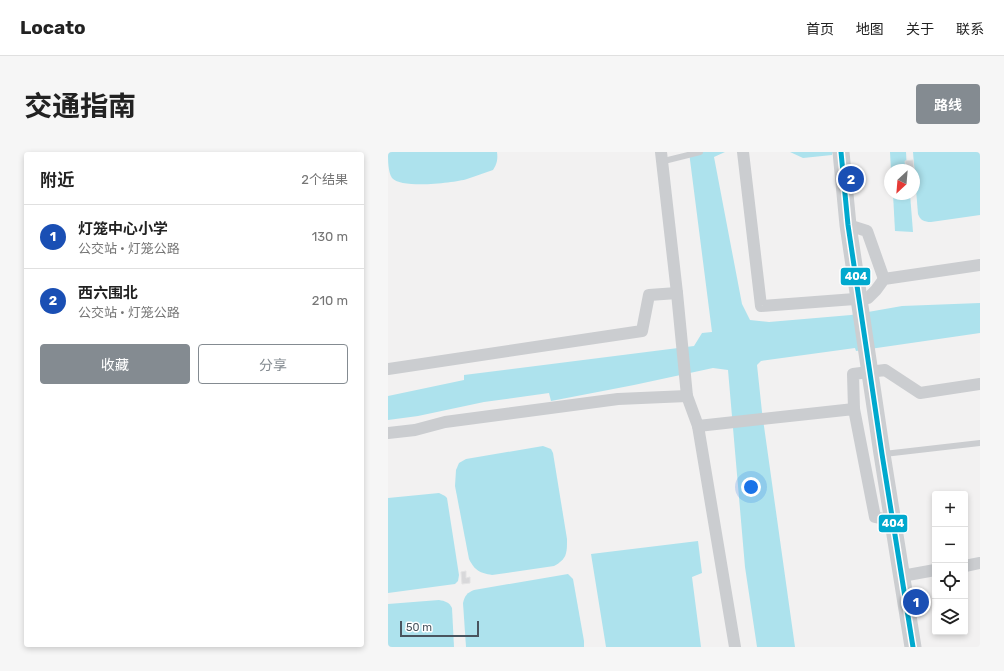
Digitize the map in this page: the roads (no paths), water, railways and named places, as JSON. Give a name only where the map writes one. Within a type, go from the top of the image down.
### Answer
[{"type":"street","points":[[743,152],[761,306],[868,298],[884,279],[980,265]]},
{"type":"street","points":[[841,153],[848,225],[877,422],[913,647]]},
{"type":"street","points":[[664,156],[687,396],[698,426],[735,647]]},
{"type":"street","points":[[848,225],[867,231],[884,279]]},
{"type":"street","points":[[388,369],[642,331],[649,295],[677,293]]},
{"type":"street","points":[[893,521],[876,517],[854,409],[853,374],[885,370],[920,393],[980,384]]},
{"type":"street","points":[[388,433],[415,430],[445,422],[618,399],[687,396]]},
{"type":"street","points":[[698,426],[854,409]]},
{"type":"street","points":[[968,565],[980,563]]},
{"type":"street","points":[[902,576],[932,571]]},
{"type":"lane","points":[[664,156],[700,152]]},
{"type":"lane","points":[[882,454],[980,443]]},
{"type":"water","points":[[388,152],[497,152],[497,157],[493,170],[467,179],[451,182],[416,184],[397,181],[392,178],[389,169]]},
{"type":"water","points":[[689,152],[725,152],[714,157],[742,304],[750,320],[769,322],[851,315],[902,306],[980,303],[980,333],[856,351],[855,348],[761,361],[757,365],[762,412],[795,647],[757,647],[745,567],[728,370],[713,368],[551,401],[549,393],[484,402],[418,416],[388,420],[388,396],[464,380],[464,375],[694,346],[702,333],[712,332]]},
{"type":"water","points":[[790,152],[833,152],[832,155],[803,158]]},
{"type":"water","points":[[890,152],[906,152],[907,164],[891,164]]},
{"type":"water","points":[[913,152],[980,152],[980,215],[931,222],[921,219],[918,214],[917,200],[920,200],[920,164],[914,164]]},
{"type":"water","points":[[893,200],[910,200],[913,232],[895,231]]},
{"type":"water","points":[[543,446],[551,449],[553,453],[567,539],[567,548],[564,558],[554,566],[492,575],[481,572],[473,566],[469,559],[455,486],[456,470],[459,463],[466,459]]},
{"type":"water","points":[[439,493],[447,498],[459,575],[458,581],[455,584],[388,593],[388,498]]},
{"type":"water","points":[[698,541],[702,573],[692,577],[701,647],[606,647],[591,554]]},
{"type":"water","points":[[568,574],[573,579],[584,647],[466,647],[463,603],[468,593],[474,590]]},
{"type":"water","points":[[439,600],[447,602],[452,608],[454,647],[388,647],[388,604]]},
{"type":"place","name":"西六围北","points":[[851,179]]},
{"type":"place","name":"灯笼中心小学","points":[[916,602]]}]
